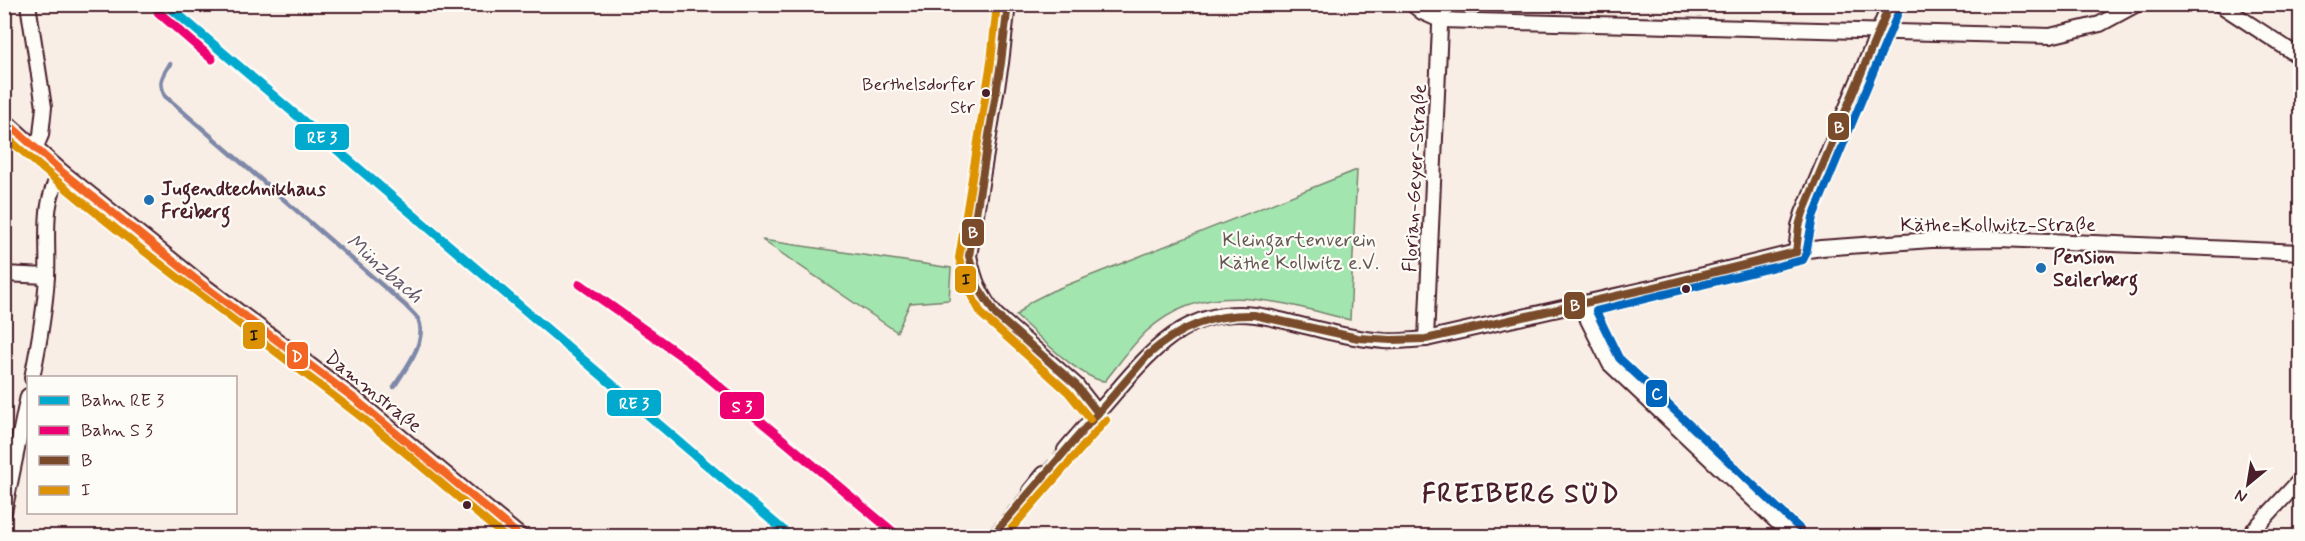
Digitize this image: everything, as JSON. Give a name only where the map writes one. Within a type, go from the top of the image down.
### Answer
[{"type":"street","points":[[28,4],[44,107],[41,135],[34,149]]},
{"type":"street","points":[[1008,4],[1001,63],[969,256],[974,282],[986,304],[996,315],[1076,385],[1098,413]]},
{"type":"street","points":[[1412,4],[1422,12],[1440,20],[2050,36],[2100,24],[2137,4]]},
{"type":"street","name":"Florian-Geyer-Straße","points":[[1426,339],[1441,4]]},
{"type":"street","points":[[1796,252],[1797,234],[1803,213],[1890,4]]},
{"type":"street","points":[[2219,4],[2301,57]]},
{"type":"street","name":"Dammstraße","points":[[4,120],[61,171],[204,285],[355,399],[520,537]]},
{"type":"street","points":[[32,376],[40,339],[47,276],[47,211],[52,187],[61,171]]},
{"type":"street","name":"Käthe-Kollwitz-Straße","points":[[1065,450],[1162,341],[1183,328],[1203,320],[1241,315],[1269,317],[1360,339],[1387,342],[1426,339],[1665,285],[1796,252],[1849,246],[1961,239],[2301,252]]},
{"type":"street","points":[[4,274],[47,276]]},
{"type":"street","points":[[1582,303],[1610,364],[1792,537]]},
{"type":"street","points":[[4,512],[27,401]]},
{"type":"street","points":[[1030,491],[1044,474]]},
{"type":"street","points":[[2248,537],[2301,480]]},
{"type":"street","points":[[500,537],[502,521]]},
{"type":"green space","name":"Kleingartenverein Käthe Kollwitz e.V.","points":[[1357,170],[1350,320],[1298,307],[1246,299],[1220,299],[1194,304],[1170,314],[1147,331],[1105,381],[1084,373],[1016,316],[1030,302],[1052,291]]},
{"type":"green space","points":[[762,240],[951,268],[949,300],[910,303],[897,332]]},
{"type":"waterway","name":"Münzbach","points":[[170,64],[162,80],[165,96],[406,306],[418,319],[421,329],[417,347],[394,387]]},
{"type":"tunnel","points":[[1044,474],[1065,450]]},
{"type":"tunnel","points":[[992,536],[1030,491]]},
{"type":"transit line","points":[[166,4],[790,536]]},
{"type":"transit line","name":"I","points":[[997,4],[991,62],[959,258],[969,291],[982,315],[1068,392],[1090,419]]},
{"type":"transit line","name":"B","points":[[1008,4],[1001,63],[969,256],[978,287],[996,315],[1076,385],[1098,413]]},
{"type":"transit line","name":"B","points":[[1796,252],[1803,213],[1890,4]]},
{"type":"transit line","name":"C","points":[[1799,528],[1619,358],[1596,311],[1803,260],[1813,217],[1900,8]]},
{"type":"transit line","points":[[158,12],[212,59]]},
{"type":"transit line","name":"D","points":[[4,120],[61,171],[203,285],[355,399],[520,536]]},
{"type":"transit line","name":"I","points":[[4,135],[87,206],[367,422],[504,536]]},
{"type":"transit line","name":"B","points":[[992,536],[1148,355],[1172,337],[1197,324],[1224,317],[1254,315],[1358,338],[1426,339],[1796,252]]},
{"type":"transit line","points":[[580,284],[690,362],[898,536]]},
{"type":"transit line","name":"I","points":[[1005,536],[1106,420]]},
{"type":"place","name":"Berthelsdorfer Str","points":[[986,93]]},
{"type":"place","name":"Jugendtechnikhaus Freiberg","points":[[149,200]]},
{"type":"place","name":"Pension Seilerberg","points":[[2041,268]]},
{"type":"district","name":"FREIBERG SÜD","points":[[1521,493]]}]
